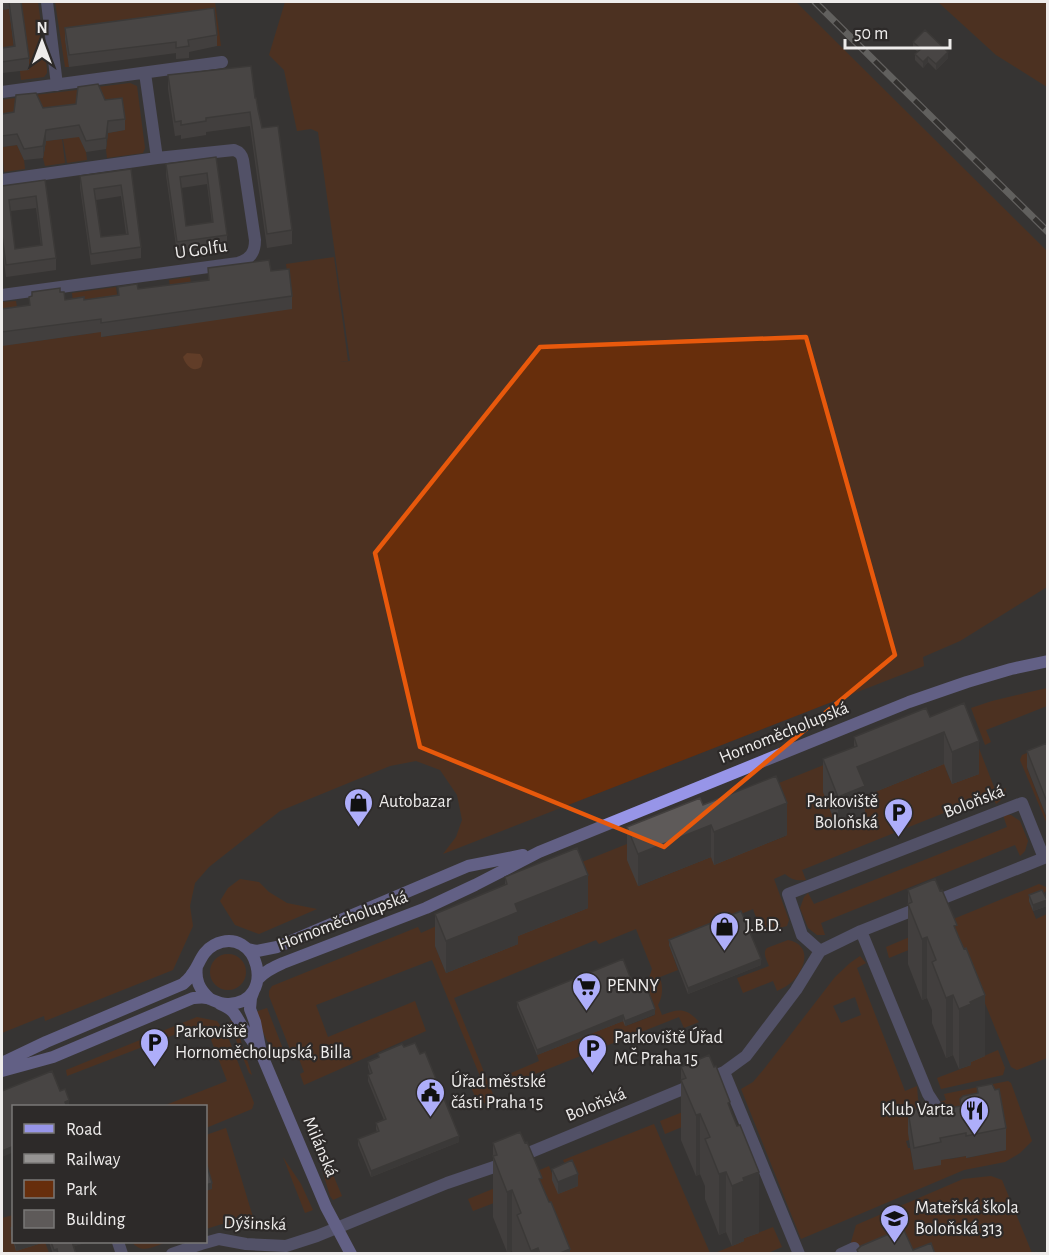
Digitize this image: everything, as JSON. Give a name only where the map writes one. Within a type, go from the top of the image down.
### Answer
[{"type":"street","points":[[47,2],[57,85]]},
{"type":"street","points":[[2,92],[222,62]]},
{"type":"street","points":[[145,73],[157,158]]},
{"type":"street","name":"U Golfu","points":[[2,180],[229,149],[238,151],[243,160],[255,240],[252,255],[246,261],[238,263],[2,295]]},
{"type":"street","name":"Hornoměcholupská","points":[[2,1071],[53,1057],[193,998],[228,1004],[239,1002],[248,997],[262,974],[283,963],[426,908],[539,852],[909,702],[967,682],[1047,661]]},
{"type":"street","name":"Boloňská","points":[[336,1228],[497,1166],[724,1072],[746,1056],[796,990],[820,951],[861,931],[1046,861],[1022,803],[788,894],[802,935],[820,951]]},
{"type":"street","name":"Hornoměcholupská","points":[[2,1063],[56,1037],[183,984],[193,974],[201,956],[208,948],[217,944],[228,942],[257,951],[277,947],[468,866],[539,852]]},
{"type":"street","points":[[861,931],[928,1094],[940,1114],[955,1115]]},
{"type":"street","name":"Hornoměcholupská","points":[[248,949],[255,958],[258,968],[256,984]]},
{"type":"street","points":[[197,964],[198,984],[203,992],[214,1001]]},
{"type":"street","name":"Milánská","points":[[256,984],[250,1009],[261,1053],[336,1228],[351,1254]]},
{"type":"street","name":"Milánská","points":[[214,1001],[234,1012],[261,1053]]},
{"type":"street","points":[[724,1072],[799,1254]]},
{"type":"street","name":"Dýšinská","points":[[207,1242],[219,1239],[246,1249],[286,1246],[336,1228]]},
{"type":"street","name":"Dýšinská","points":[[172,1254],[205,1243]]},
{"type":"street","points":[[842,1254],[854,1248]]},
{"type":"highlighted area","points":[[806,337],[895,655],[664,847],[420,747],[375,553],[540,347]]},
{"type":"green space","points":[[19,2],[38,2],[47,69],[44,77],[21,80]]},
{"type":"green space","points":[[55,2],[215,2],[221,46],[217,46],[214,20],[65,39],[69,67],[65,67]]},
{"type":"green space","points":[[285,2],[796,2],[1047,251],[1047,587],[960,641],[923,657],[924,666],[443,854],[456,837],[462,820],[457,795],[440,770],[416,761],[390,766],[280,811],[209,867],[195,883],[190,906],[193,926],[173,970],[45,1021],[44,1016],[2,1033],[2,302],[16,301],[19,320],[8,345],[94,333],[74,312],[72,293],[116,287],[119,309],[102,337],[179,326],[176,298],[172,298],[169,280],[190,277],[193,295],[292,309],[286,264],[334,257],[348,361],[340,362],[350,361],[318,132],[311,129],[297,131],[284,70],[269,55]]},
{"type":"green space","points":[[938,2],[1047,2],[1047,87],[996,55]]},
{"type":"green space","points":[[9,9],[15,58],[2,59],[2,10]]},
{"type":"green space","points":[[130,83],[137,86],[145,148],[143,153],[107,158],[108,133],[124,130],[105,111],[97,87]]},
{"type":"green space","points":[[77,90],[76,115],[43,120],[35,95]]},
{"type":"green space","points":[[15,98],[14,123],[2,125],[2,100]]},
{"type":"green space","points":[[79,136],[87,160],[67,163],[63,139]]},
{"type":"green space","points":[[62,139],[65,163],[45,166],[43,158],[46,141]]},
{"type":"green space","points":[[17,145],[24,160],[25,169],[4,172],[2,147]]},
{"type":"green space","points":[[1047,688],[1047,706],[986,730],[991,742],[985,745],[971,708]]},
{"type":"green space","points":[[964,710],[996,792],[1006,788],[1003,797],[996,804],[991,794],[802,870],[806,880],[795,880],[785,874],[774,879],[789,920],[787,926],[764,928],[758,922],[753,909],[669,945],[678,970],[660,977],[662,991],[658,1005],[662,1015],[682,1011],[691,1014],[699,1022],[684,1028],[679,1017],[515,1082],[511,1073],[539,1061],[537,1055],[623,1021],[626,1026],[655,1015],[645,989],[652,969],[636,929],[599,944],[596,940],[454,998],[497,1104],[487,1104],[477,1099],[471,1087],[482,1081],[432,960],[316,1005],[328,1037],[415,1001],[426,1031],[304,1085],[300,1074],[304,1072],[298,1056],[293,1057],[269,996],[272,986],[418,927],[421,933],[441,924],[440,919]],"holes":[[[964,736],[979,774],[952,784],[945,761],[936,764],[937,767],[865,796],[863,793],[854,797],[865,819],[838,829],[823,792],[857,778],[854,769],[869,765],[899,751],[900,753],[926,740],[930,749]],[[775,809],[786,836],[714,864],[711,857],[639,886],[628,860],[673,841],[674,843],[700,830],[703,838],[762,816],[761,814]],[[577,881],[588,908],[515,937],[518,944],[446,973],[435,946],[493,924],[507,917],[505,910],[550,891],[551,893]]]},
{"type":"green space","points":[[1047,745],[1027,768],[1047,824],[1020,760],[1022,755]]},
{"type":"green space","points":[[1003,815],[1011,815],[1020,821],[1028,841],[1025,851],[1020,856],[1015,845],[821,923],[825,935],[817,935],[808,928],[800,908],[808,893],[814,904],[1007,827]]},
{"type":"green space","points":[[240,879],[259,882],[269,892],[287,903],[317,909],[259,934],[235,925],[220,901],[228,888]]},
{"type":"green space","points":[[1039,884],[1047,890],[1029,901],[1036,919],[1047,914],[1047,1058],[1017,1070],[1011,1067],[951,920]]},
{"type":"green space","points":[[943,923],[948,934],[889,958],[886,947]]},
{"type":"green space","points":[[788,940],[796,943],[804,951],[801,969],[793,981],[777,991],[773,981],[743,993],[737,978],[769,966],[765,954],[767,948]]},
{"type":"green space","points":[[228,954],[241,959],[246,972],[241,985],[228,990],[215,985],[210,972],[215,959]]},
{"type":"green space","points":[[860,956],[866,963],[857,968],[905,1091],[917,1086],[922,1109],[909,1140],[906,1141],[910,1148],[914,1170],[939,1158],[951,1159],[966,1156],[967,1158],[1006,1150],[942,1108],[940,1102],[946,1100],[944,1094],[1008,1081],[1011,1083],[1032,1141],[1020,1153],[1005,1162],[964,1170],[801,1239],[741,1089],[753,1082],[835,977]],"holes":[[[855,997],[861,1015],[841,1023],[833,1006]]]},
{"type":"green space","points":[[267,1008],[287,1059],[283,1065],[266,1039],[255,1012]]},
{"type":"green space","points":[[197,1017],[217,1021],[228,1037],[254,1103],[252,1109],[207,1128],[207,1105],[166,1105],[227,1081],[208,1032],[188,1040],[184,1031],[67,1076],[66,1070]]},
{"type":"green space","points":[[234,1020],[252,1075],[249,1073],[229,1022]]},
{"type":"green space","points":[[998,1050],[1005,1068],[1003,1075],[941,1089],[937,1078],[971,1065],[970,1062]]},
{"type":"green space","points":[[721,1097],[726,1109],[665,1134],[660,1121]]},
{"type":"green space","points":[[654,1124],[710,1253],[569,1253],[535,1172],[549,1166],[554,1179],[569,1173],[563,1160]]},
{"type":"green space","points":[[226,1128],[256,1227],[222,1224],[207,1229],[207,1135]]},
{"type":"green space","points":[[315,1132],[342,1196],[333,1200],[311,1133]]},
{"type":"green space","points":[[283,1157],[301,1184],[313,1210],[305,1213]]},
{"type":"green space","points":[[530,1174],[535,1187],[473,1211],[468,1199]]},
{"type":"green space","points":[[991,1176],[1002,1180],[1032,1253],[933,1254],[925,1251],[857,1253],[851,1242],[856,1225],[963,1179]]},
{"type":"green space","points":[[12,1215],[12,1243],[16,1250],[45,1243],[49,1253],[2,1253],[2,1218]]},
{"type":"green space","points":[[773,1227],[782,1247],[768,1253],[715,1253],[744,1241],[743,1239]]},
{"type":"green space","points":[[133,1243],[164,1243],[144,1249]]},
{"type":"shaded area","points":[[187,353],[200,354],[203,359],[201,367],[193,369],[188,366],[183,357]]},
{"type":"building","points":[[9,2],[21,2],[29,58],[2,62],[2,48],[15,46]]},
{"type":"building","points":[[214,8],[217,35],[188,40],[189,46],[176,48],[176,42],[69,55],[65,28]]},
{"type":"building","points":[[925,30],[948,52],[936,64],[928,57],[923,62],[915,54],[921,49],[913,42]]},
{"type":"building","points":[[251,66],[262,128],[278,126],[292,230],[267,234],[250,112],[206,118],[206,121],[181,125],[181,121],[175,122],[168,75]]},
{"type":"building","points":[[98,84],[105,100],[122,98],[125,119],[108,121],[106,138],[86,141],[79,125],[46,130],[43,146],[24,149],[17,134],[2,136],[2,114],[14,112],[16,95],[36,93],[43,108],[76,104],[78,87]]},
{"type":"building","points":[[216,157],[227,235],[177,242],[166,164]],"holes":[[[207,173],[213,222],[186,226],[180,177]]]},
{"type":"building","points":[[131,169],[141,247],[91,254],[80,176]],"holes":[[[121,185],[128,234],[101,237],[94,189]]]},
{"type":"building","points":[[45,180],[56,258],[6,265],[2,235],[2,186]],"holes":[[[36,196],[42,245],[15,249],[9,200]]]},
{"type":"building","points":[[269,260],[271,271],[289,269],[292,296],[101,323],[101,319],[2,332],[2,309],[30,305],[29,297],[32,296],[32,292],[60,288],[60,292],[64,292],[65,300],[84,297],[84,300],[119,295],[118,287],[137,284],[138,289],[209,280],[208,268]]},
{"type":"building","points":[[964,703],[979,741],[952,752],[944,732],[857,767],[865,786],[838,797],[823,759],[857,746],[854,737],[926,708],[930,717]]},
{"type":"building","points":[[1047,743],[1047,802],[1027,751]]},
{"type":"building","points":[[776,776],[787,803],[714,832],[711,825],[638,854],[627,827],[700,798],[703,805]]},
{"type":"building","points":[[577,848],[588,875],[515,904],[518,912],[446,941],[435,914],[507,884],[505,877]]},
{"type":"building","points":[[935,879],[940,891],[942,890],[957,925],[954,926],[964,949],[966,948],[985,995],[959,1009],[953,995],[946,998],[932,962],[936,960],[927,937],[922,939],[908,904],[912,902],[908,890]]},
{"type":"building","points":[[1042,890],[1047,900],[1033,905],[1029,895]]},
{"type":"building","points":[[741,911],[761,959],[688,988],[669,940]]},
{"type":"building","name":"PENNY","points":[[623,959],[634,987],[645,983],[655,1009],[625,1021],[623,1015],[537,1050],[517,1002]]},
{"type":"building","points":[[415,1043],[420,1054],[425,1052],[459,1136],[371,1171],[358,1139],[379,1131],[376,1123],[386,1119],[368,1075],[372,1073],[368,1062],[379,1057],[378,1054],[402,1044],[404,1047]]},
{"type":"building","points":[[709,1055],[714,1067],[716,1066],[737,1126],[740,1125],[759,1172],[743,1178],[744,1181],[732,1186],[726,1172],[719,1174],[705,1139],[710,1137],[700,1114],[696,1115],[681,1080],[686,1078],[681,1067]]},
{"type":"building","points":[[52,1071],[60,1091],[65,1089],[69,1100],[65,1102],[66,1105],[12,1105],[12,1147],[2,1151],[2,1091]]},
{"type":"building","points":[[992,1084],[995,1090],[999,1089],[1006,1128],[966,1136],[966,1133],[940,1138],[941,1142],[914,1148],[908,1111],[934,1106],[934,1111],[961,1106],[960,1099],[963,1096],[978,1093],[977,1087]]},
{"type":"building","points":[[520,1132],[525,1143],[527,1142],[542,1178],[539,1179],[570,1249],[558,1254],[540,1254],[538,1248],[531,1251],[517,1215],[521,1213],[512,1190],[507,1192],[493,1156],[497,1155],[493,1143]]},
{"type":"building","points":[[572,1160],[578,1174],[558,1182],[552,1169]]},
{"type":"building","points":[[207,1166],[212,1183],[207,1185]]},
{"type":"building","points":[[903,1228],[913,1250],[931,1243],[935,1254],[859,1254],[857,1250],[861,1246]]},
{"type":"building","points":[[51,1243],[72,1243],[76,1254],[58,1254],[57,1249],[54,1250]]},
{"type":"railway","points":[[815,2],[1048,232]]},
{"type":"place","name":"Autobazar","points":[[358,828]]},
{"type":"place","name":"Parkoviště Boloňská","points":[[899,838]]},
{"type":"place","name":"J.B.D.","points":[[724,952]]},
{"type":"place","name":"PENNY","points":[[586,1012]]},
{"type":"place","name":"Parkoviště Hornoměcholupská, Billa","points":[[154,1068]]},
{"type":"place","name":"Parkoviště Úřad MČ Praha 15","points":[[593,1074]]},
{"type":"place","name":"Úřad městské části Praha 15","points":[[430,1118]]},
{"type":"place","name":"Klub Varta","points":[[975,1136]]},
{"type":"place","name":"Mateřská škola Boloňská 313","points":[[894,1244]]}]
